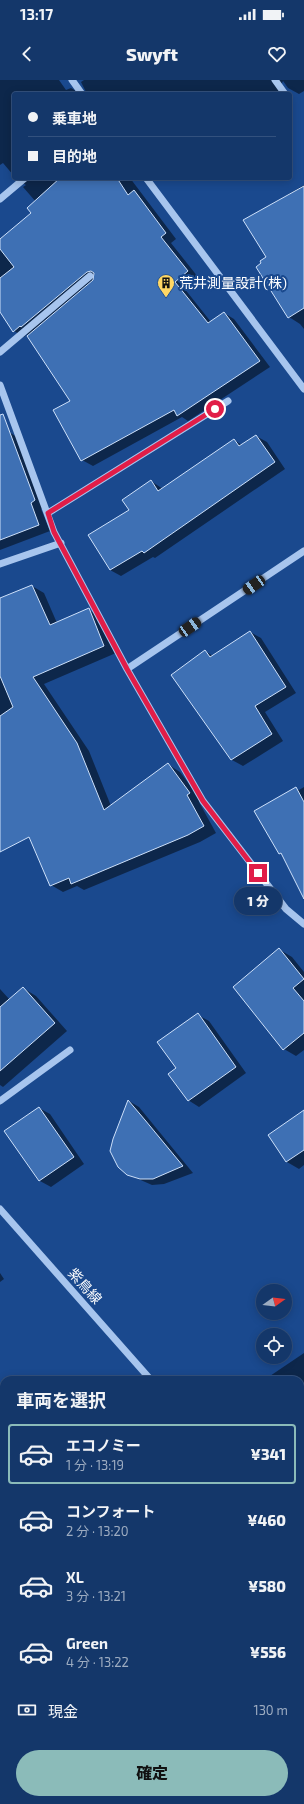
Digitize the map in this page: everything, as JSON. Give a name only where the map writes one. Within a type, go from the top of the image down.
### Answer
[{"type":"street","points":[[72,80],[81,92]]},
{"type":"street","points":[[275,80],[284,92]]},
{"type":"street","points":[[0,199],[23,180]]},
{"type":"street","points":[[147,180],[304,389]]},
{"type":"street","points":[[0,352],[90,276]]},
{"type":"street","points":[[0,385],[48,513],[61,543],[127,669],[203,801],[286,909],[304,924]]},
{"type":"street","points":[[48,513],[228,401]]},
{"type":"street","points":[[0,564],[61,543]]},
{"type":"street","points":[[127,669],[304,551]]},
{"type":"street","points":[[0,1101],[70,1050]]},
{"type":"street","name":"紫鳥線","points":[[0,1209],[147,1376]]},
{"type":"building","points":[[58,180],[118,180],[128,195],[134,190],[166,233],[161,237],[188,271],[175,282],[208,323],[224,312],[260,361],[177,416],[174,410],[81,461],[53,410],[70,401],[27,336],[93,280],[94,273],[91,271],[87,272],[13,332],[0,312],[0,278],[14,267],[0,249],[0,239],[31,213],[27,208]]},
{"type":"building","points":[[304,186],[304,308],[288,318],[256,267],[261,263],[260,261],[266,257],[243,220]]},
{"type":"building","points":[[3,414],[35,500],[31,503],[39,525],[0,540],[0,415]]},
{"type":"building","points":[[256,435],[275,462],[144,553],[142,551],[110,570],[88,535],[129,510],[122,500],[151,480],[158,491],[234,439],[239,446]]},
{"type":"building","points":[[32,585],[50,625],[89,608],[104,646],[33,677],[77,743],[104,810],[168,763],[190,793],[187,795],[204,826],[188,835],[71,884],[69,878],[50,886],[29,837],[0,852],[0,716],[13,707],[0,676],[0,598]]},
{"type":"building","points":[[250,631],[286,687],[255,706],[272,734],[231,760],[171,675],[205,650],[210,657]]},
{"type":"building","points":[[296,787],[304,802],[304,899],[281,853],[279,854],[254,811]]},
{"type":"building","points":[[279,948],[304,979],[293,988],[304,1001],[304,1033],[283,1050],[233,987]]},
{"type":"building","points":[[23,987],[55,1023],[0,1071],[0,1007]]},
{"type":"building","points":[[198,1013],[236,1067],[188,1101],[168,1074],[176,1068],[157,1042]]},
{"type":"building","points":[[128,1100],[183,1166],[153,1179],[140,1179],[127,1175],[118,1167],[110,1151]]},
{"type":"building","points":[[39,1107],[74,1157],[39,1181],[4,1131]]},
{"type":"building","points":[[304,1110],[304,1150],[286,1162],[268,1135]]},
{"type":"place","name":"荒井測量設計(株)","points":[[166,298]]},
{"type":"route","points":[[215,409],[48,513],[54,532],[127,669],[203,801],[258,873]]}]
